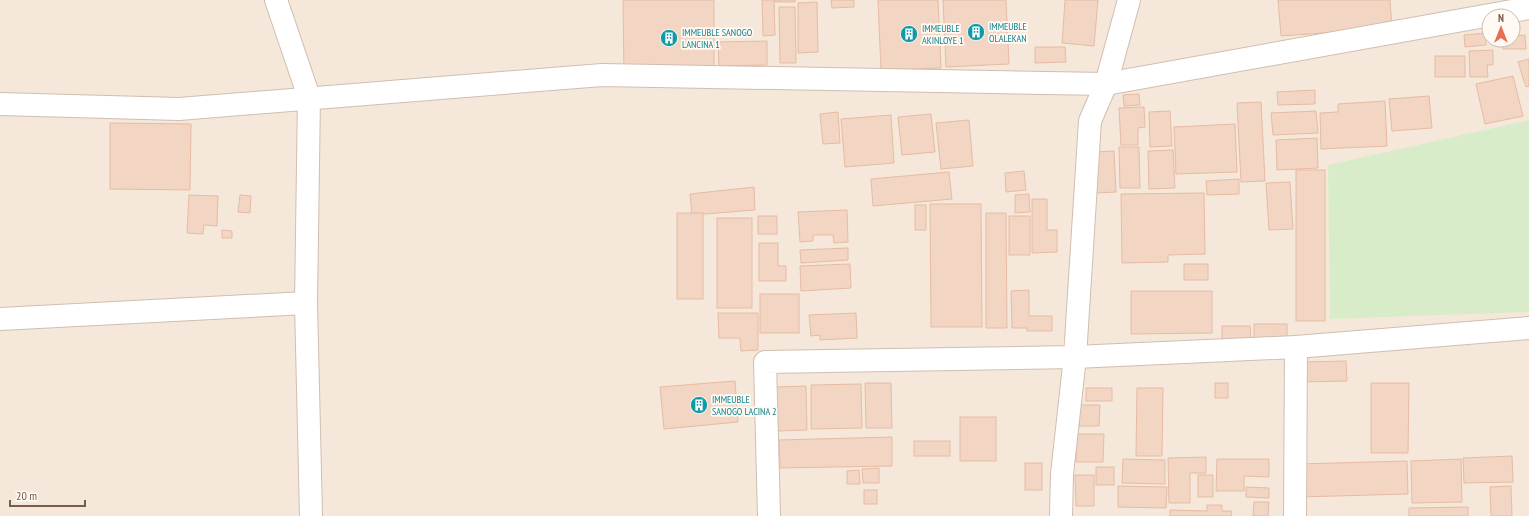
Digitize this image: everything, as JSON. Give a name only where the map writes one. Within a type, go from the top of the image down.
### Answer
[{"type":"street","points":[[276,0],[309,97],[306,303],[311,516]]},
{"type":"street","points":[[1061,516],[1062,474],[1075,357],[1090,121],[1106,84],[1129,0]]},
{"type":"street","points":[[0,104],[179,108],[228,106],[309,97],[602,75],[1106,84],[1529,8]]},
{"type":"street","points":[[0,319],[306,303]]},
{"type":"street","points":[[769,516],[765,362],[1075,357],[1296,347],[1529,328]]},
{"type":"street","points":[[1295,516],[1296,347]]},
{"type":"shaded area","points":[[0,0],[1529,0],[1529,516],[0,516]]},
{"type":"green space","points":[[1529,120],[1529,312],[1330,319],[1328,165]]},
{"type":"building","name":"IMMEUBLE SANOGO LANCINA 1","points":[[623,0],[714,0],[714,75],[624,75]]},
{"type":"building","points":[[762,0],[774,0],[775,35],[763,36]]},
{"type":"building","points":[[775,0],[795,0],[795,2],[775,2]]},
{"type":"building","points":[[831,0],[854,0],[854,7],[832,8]]},
{"type":"building","name":"IMMEUBLE AKINLOYE 1","points":[[878,0],[938,0],[941,68],[881,70]]},
{"type":"building","name":"IMMEUBLE OLALEKAN","points":[[943,0],[1006,0],[1009,64],[946,67]]},
{"type":"building","points":[[1065,0],[1098,0],[1094,46],[1062,43]]},
{"type":"building","points":[[1278,0],[1390,0],[1392,28],[1281,36]]},
{"type":"building","points":[[817,2],[818,52],[798,53],[798,3]]},
{"type":"building","points":[[779,7],[795,7],[796,63],[780,63]]},
{"type":"building","points":[[1481,33],[1481,45],[1465,47],[1464,35]]},
{"type":"building","points":[[1521,35],[1525,35],[1526,49],[1503,49],[1521,48]]},
{"type":"building","points":[[767,41],[767,65],[719,66],[718,42]]},
{"type":"building","points":[[1035,47],[1065,47],[1066,62],[1035,63]]},
{"type":"building","points":[[1493,50],[1493,65],[1487,65],[1488,77],[1470,77],[1469,51]]},
{"type":"building","points":[[1435,56],[1465,56],[1465,77],[1435,77]]},
{"type":"building","points":[[1529,59],[1529,86],[1526,87],[1518,62]]},
{"type":"building","points":[[1513,76],[1523,116],[1485,124],[1476,84]]},
{"type":"building","points":[[1315,90],[1315,104],[1278,105],[1277,92]]},
{"type":"building","points":[[1139,94],[1140,105],[1124,106],[1123,95]]},
{"type":"building","points":[[1429,96],[1432,128],[1392,131],[1389,99]]},
{"type":"building","points":[[1385,101],[1387,146],[1321,149],[1320,113],[1338,112],[1338,104]]},
{"type":"building","points":[[1261,102],[1265,181],[1241,182],[1237,103]]},
{"type":"building","points":[[1144,107],[1145,127],[1138,128],[1138,145],[1121,145],[1119,108]]},
{"type":"building","points":[[1170,111],[1172,146],[1150,147],[1149,112]]},
{"type":"building","points":[[1316,111],[1318,133],[1273,135],[1271,113]]},
{"type":"building","points":[[838,112],[840,143],[823,144],[820,114]]},
{"type":"building","points":[[931,114],[935,152],[902,155],[898,117]]},
{"type":"building","points":[[891,115],[894,163],[845,167],[841,119]]},
{"type":"building","points":[[969,120],[973,166],[941,169],[936,123]]},
{"type":"building","points":[[110,123],[191,124],[190,190],[110,189]]},
{"type":"building","points":[[1235,124],[1237,172],[1176,174],[1174,127]]},
{"type":"building","points":[[1317,138],[1318,168],[1277,170],[1276,140]]},
{"type":"building","points":[[1119,147],[1139,147],[1140,188],[1120,188]]},
{"type":"building","points":[[1173,150],[1175,188],[1149,189],[1148,151]]},
{"type":"building","points":[[1114,151],[1116,192],[1096,193],[1094,152]]},
{"type":"building","points":[[1296,170],[1325,170],[1325,321],[1296,321]]},
{"type":"building","points":[[1024,171],[1026,190],[1006,192],[1005,173]]},
{"type":"building","points":[[949,172],[952,199],[873,206],[871,179]]},
{"type":"building","points":[[1239,179],[1239,194],[1207,195],[1206,181]]},
{"type":"building","points":[[1290,182],[1293,229],[1269,230],[1266,183]]},
{"type":"building","points":[[754,187],[755,210],[692,215],[690,194]]},
{"type":"building","points":[[1204,193],[1205,254],[1168,255],[1168,262],[1122,263],[1121,194]]},
{"type":"building","points":[[1029,194],[1030,212],[1015,213],[1015,195]]},
{"type":"building","points":[[189,195],[218,196],[217,226],[204,225],[203,234],[187,233]]},
{"type":"building","points":[[240,195],[251,196],[250,213],[238,212]]},
{"type":"building","points":[[1032,199],[1047,199],[1047,230],[1057,230],[1057,252],[1032,253]]},
{"type":"building","points":[[930,204],[981,204],[982,327],[931,327]]},
{"type":"building","points":[[915,205],[926,205],[926,230],[915,230]]},
{"type":"building","points":[[847,210],[848,242],[834,243],[833,235],[813,235],[813,241],[800,242],[798,212]]},
{"type":"building","points":[[677,213],[703,213],[703,299],[677,299]]},
{"type":"building","points":[[986,213],[1006,213],[1007,328],[986,328]]},
{"type":"building","points":[[758,216],[777,216],[777,234],[758,234]]},
{"type":"building","points":[[1009,216],[1030,216],[1030,255],[1009,255]]},
{"type":"building","points":[[717,218],[752,218],[752,308],[717,308]]},
{"type":"building","points":[[222,230],[232,231],[232,238],[222,238]]},
{"type":"building","points":[[759,243],[778,243],[778,266],[786,266],[786,281],[759,281]]},
{"type":"building","points":[[848,248],[848,260],[801,263],[800,250]]},
{"type":"building","points":[[850,264],[851,288],[801,291],[800,266]]},
{"type":"building","points":[[1184,264],[1208,264],[1208,280],[1184,280]]},
{"type":"building","points":[[1029,290],[1029,316],[1052,316],[1052,331],[1027,331],[1027,328],[1012,328],[1011,291]]},
{"type":"building","points":[[1131,291],[1212,291],[1212,333],[1131,334]]},
{"type":"building","points":[[760,294],[799,294],[799,333],[760,333]]},
{"type":"building","points":[[718,313],[758,313],[758,350],[741,351],[740,338],[719,338]]},
{"type":"building","points":[[856,313],[857,338],[820,340],[820,335],[811,336],[809,315]]},
{"type":"building","points":[[1254,324],[1287,324],[1287,338],[1254,338]]},
{"type":"building","points":[[1222,326],[1250,326],[1251,342],[1222,342]]},
{"type":"building","points":[[1346,361],[1347,381],[1302,382],[1301,362]]},
{"type":"building","name":"IMMEUBLE SANOGO LACINA 2","points":[[735,381],[738,422],[664,429],[660,387]]},
{"type":"building","points":[[865,383],[891,383],[892,428],[866,428]]},
{"type":"building","points":[[1215,383],[1228,383],[1228,398],[1215,398]]},
{"type":"building","points":[[1371,383],[1409,383],[1408,453],[1371,453]]},
{"type":"building","points":[[861,384],[862,428],[811,429],[811,385]]},
{"type":"building","points":[[806,386],[807,430],[778,431],[776,387]]},
{"type":"building","points":[[1086,388],[1112,388],[1112,401],[1086,401]]},
{"type":"building","points":[[1137,388],[1163,388],[1162,456],[1136,456]]},
{"type":"building","points":[[1080,405],[1100,405],[1099,426],[1079,426]]},
{"type":"building","points":[[960,417],[996,417],[996,461],[960,461]]},
{"type":"building","points":[[1076,434],[1104,434],[1103,462],[1076,462]]},
{"type":"building","points":[[892,437],[892,466],[780,468],[779,440]]},
{"type":"building","points":[[914,441],[950,441],[950,456],[914,456]]},
{"type":"building","points":[[1512,456],[1513,482],[1464,483],[1463,458]]},
{"type":"building","points":[[1206,457],[1206,473],[1190,473],[1190,503],[1169,503],[1168,458]]},
{"type":"building","points":[[1123,459],[1165,460],[1165,484],[1122,483]]},
{"type":"building","points":[[1217,459],[1269,459],[1269,477],[1244,476],[1244,491],[1216,491]]},
{"type":"building","points":[[1461,459],[1462,502],[1412,503],[1411,461]]},
{"type":"building","points":[[1407,461],[1408,494],[1299,497],[1298,464]]},
{"type":"building","points":[[1025,463],[1042,463],[1042,490],[1025,490]]},
{"type":"building","points":[[1096,467],[1114,467],[1114,485],[1096,485]]},
{"type":"building","points":[[879,468],[879,483],[863,483],[862,469]]},
{"type":"building","points":[[859,470],[860,484],[847,484],[847,471]]},
{"type":"building","points":[[1075,475],[1094,475],[1094,506],[1076,506]]},
{"type":"building","points":[[1198,475],[1213,475],[1213,497],[1198,497]]},
{"type":"building","points":[[1118,486],[1167,487],[1166,508],[1118,507]]},
{"type":"building","points":[[1511,486],[1512,516],[1491,516],[1490,487]]},
{"type":"building","points":[[1246,487],[1269,488],[1269,498],[1246,497]]},
{"type":"building","points":[[864,490],[877,490],[877,504],[864,504]]},
{"type":"building","points":[[1254,502],[1269,502],[1268,516],[1253,516]]},
{"type":"building","points":[[1207,505],[1222,505],[1222,511],[1232,511],[1231,516],[1170,516],[1170,510],[1207,511]]},
{"type":"building","points":[[1468,507],[1468,516],[1409,516],[1409,508]]},
{"type":"place","name":"IMMEUBLE OLALEKAN","points":[[976,32]]},
{"type":"place","name":"IMMEUBLE AKINLOYE 1","points":[[909,34]]},
{"type":"place","name":"IMMEUBLE SANOGO LANCINA 1","points":[[669,38]]},
{"type":"place","name":"IMMEUBLE SANOGO LACINA 2","points":[[699,405]]}]
